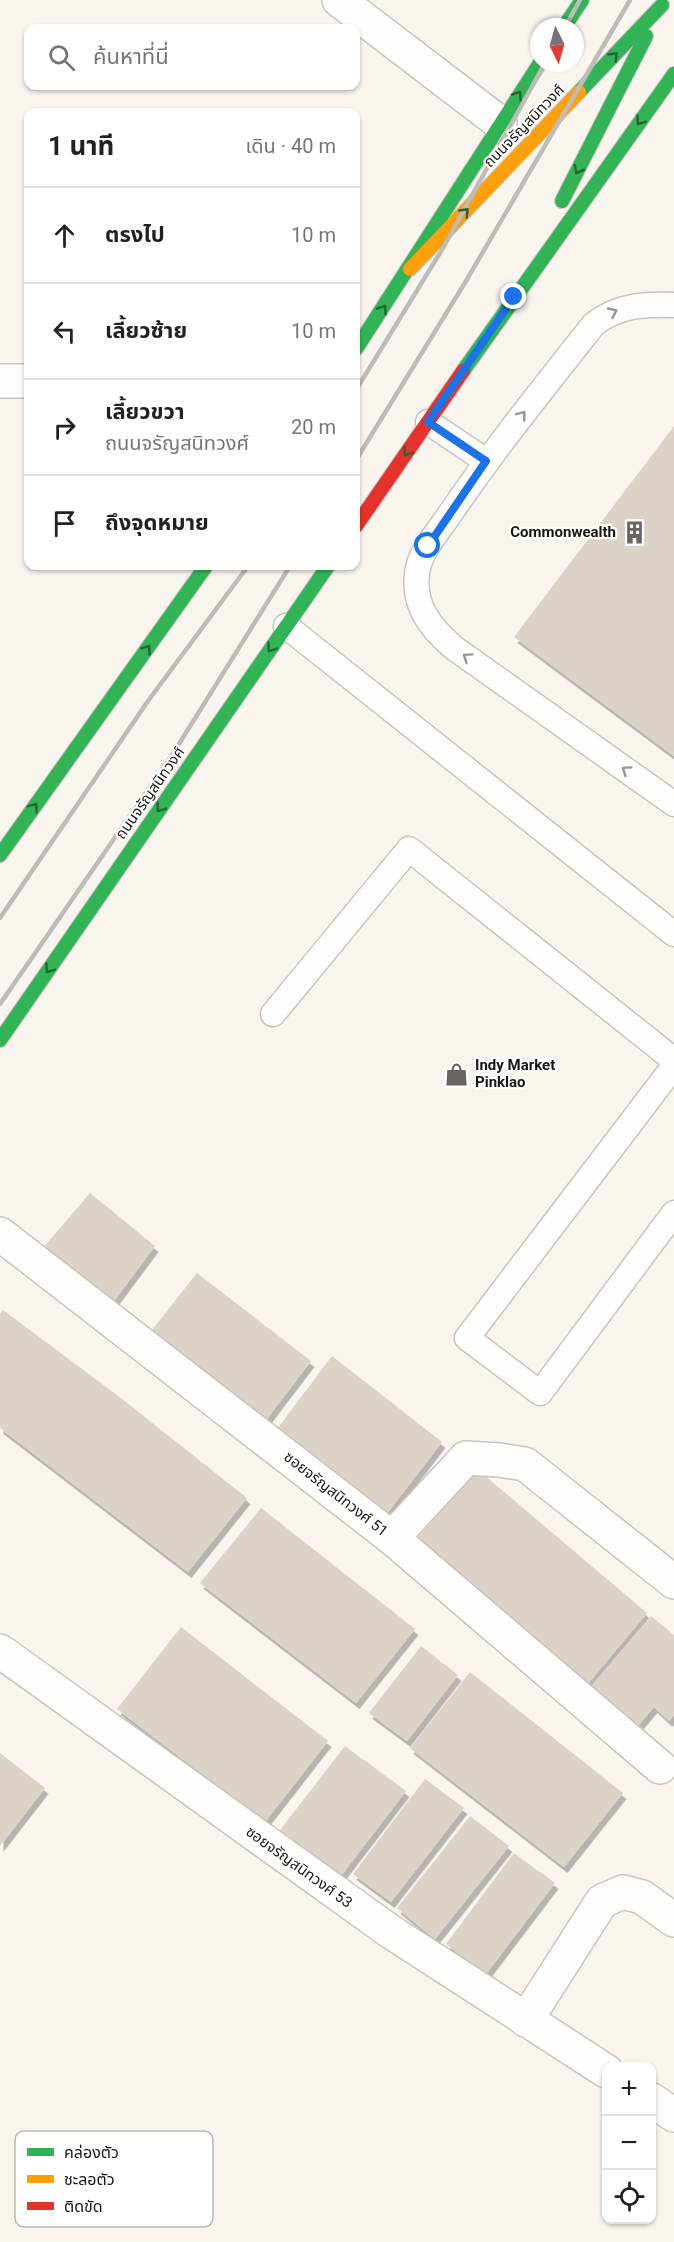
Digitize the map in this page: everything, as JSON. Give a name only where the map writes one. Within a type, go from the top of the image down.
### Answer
[{"type":"main road","points":[[570,18],[582,0]]},
{"type":"main road","name":"ถนนจรัญสนิทวงศ์","points":[[410,269],[664,3]]},
{"type":"main road","name":"ถนนจรัญสนิทวงศ์","points":[[514,297],[664,3]]},
{"type":"main road","name":"ถนนจรัญสนิทวงศ์","points":[[360,343],[410,269],[534,72]]},
{"type":"main road","name":"ถนนจรัญสนิทวงศ์","points":[[360,520],[514,297],[674,74]]},
{"type":"main road","points":[[0,855],[204,570]]},
{"type":"main road","name":"ถนนจรัญสนิทวงศ์","points":[[0,1040],[325,570]]},
{"type":"street","points":[[339,0],[500,123]]},
{"type":"street","points":[[0,381],[24,381]]},
{"type":"street","name":"ซอยจรัญสนิทวงศ์ 51","points":[[0,1234],[392,1538],[660,1767]]},
{"type":"street","points":[[392,1538],[466,1458],[508,1461],[525,1464],[674,1582]]},
{"type":"street","name":"ซอยจรัญสนิทวงศ์ 53","points":[[0,1651],[391,1932],[602,2068]]},
{"type":"street","points":[[526,2020],[602,1901],[623,1892],[642,1897],[674,1920]]},
{"type":"street","points":[[656,2103],[674,2115]]},
{"type":"lane","points":[[674,305],[626,307],[613,311],[594,324],[486,461],[419,562],[416,587],[419,601],[430,626],[454,648],[674,804]]},
{"type":"lane","points":[[428,422],[486,461]]},
{"type":"lane","points":[[286,627],[674,934]]},
{"type":"lane","points":[[273,1014],[409,849],[674,1060]]},
{"type":"lane","points":[[674,1066],[467,1338],[540,1393],[674,1213]]},
{"type":"building","name":"Commonwealth","points":[[674,426],[674,756],[514,637]]},
{"type":"building","points":[[90,1193],[155,1246],[106,1312],[37,1255]]},
{"type":"building","points":[[197,1273],[311,1361],[263,1424],[148,1335]]},
{"type":"building","points":[[3,1310],[117,1395],[247,1498],[188,1572],[0,1428],[0,1314]]},
{"type":"building","points":[[332,1356],[442,1442],[385,1516],[274,1433]]},
{"type":"building","points":[[477,1469],[647,1613],[586,1686],[414,1542]]},
{"type":"building","points":[[261,1508],[415,1629],[356,1703],[200,1583]]},
{"type":"building","points":[[651,1616],[674,1635],[674,1715],[669,1721],[654,1707],[630,1735],[583,1696]]},
{"type":"building","points":[[181,1627],[328,1741],[265,1822],[117,1709]]},
{"type":"building","points":[[421,1646],[458,1675],[407,1741],[369,1713]]},
{"type":"building","points":[[470,1672],[623,1793],[564,1867],[410,1748]]},
{"type":"building","points":[[345,1746],[406,1791],[337,1881],[277,1834]]},
{"type":"building","points":[[0,1753],[45,1788],[0,1846]]},
{"type":"building","points":[[425,1779],[464,1808],[391,1902],[353,1874]]},
{"type":"building","points":[[470,1816],[509,1846],[435,1939],[397,1908]]},
{"type":"building","points":[[514,1853],[555,1883],[486,1974],[446,1944]]},
{"type":"railway","points":[[570,18],[580,0]]},
{"type":"railway","points":[[360,453],[466,281],[630,0]]},
{"type":"railway","points":[[360,383],[443,248],[540,72]]},
{"type":"railway","points":[[0,918],[148,701],[245,570]]},
{"type":"railway","points":[[0,1004],[174,752],[288,570]]},
{"type":"traffic: fast","points":[[570,18],[582,0]]},
{"type":"traffic: fast","points":[[579,92],[662,5]]},
{"type":"traffic: fast","points":[[562,201],[646,36]]},
{"type":"traffic: fast","points":[[360,343],[534,72]]},
{"type":"traffic: fast","points":[[463,371],[674,74]]},
{"type":"traffic: fast","points":[[0,855],[203,570]]},
{"type":"traffic: fast","points":[[0,1040],[325,570]]},
{"type":"traffic: slow","points":[[410,269],[579,92]]},
{"type":"traffic: jam","points":[[360,520],[463,371]]},
{"type":"place","name":"Commonwealth","points":[[634,532]]},
{"type":"place","name":"Indy Market Pinklao","points":[[457,1074]]},
{"type":"route","points":[[428,546],[486,461],[428,422],[514,297]]}]
